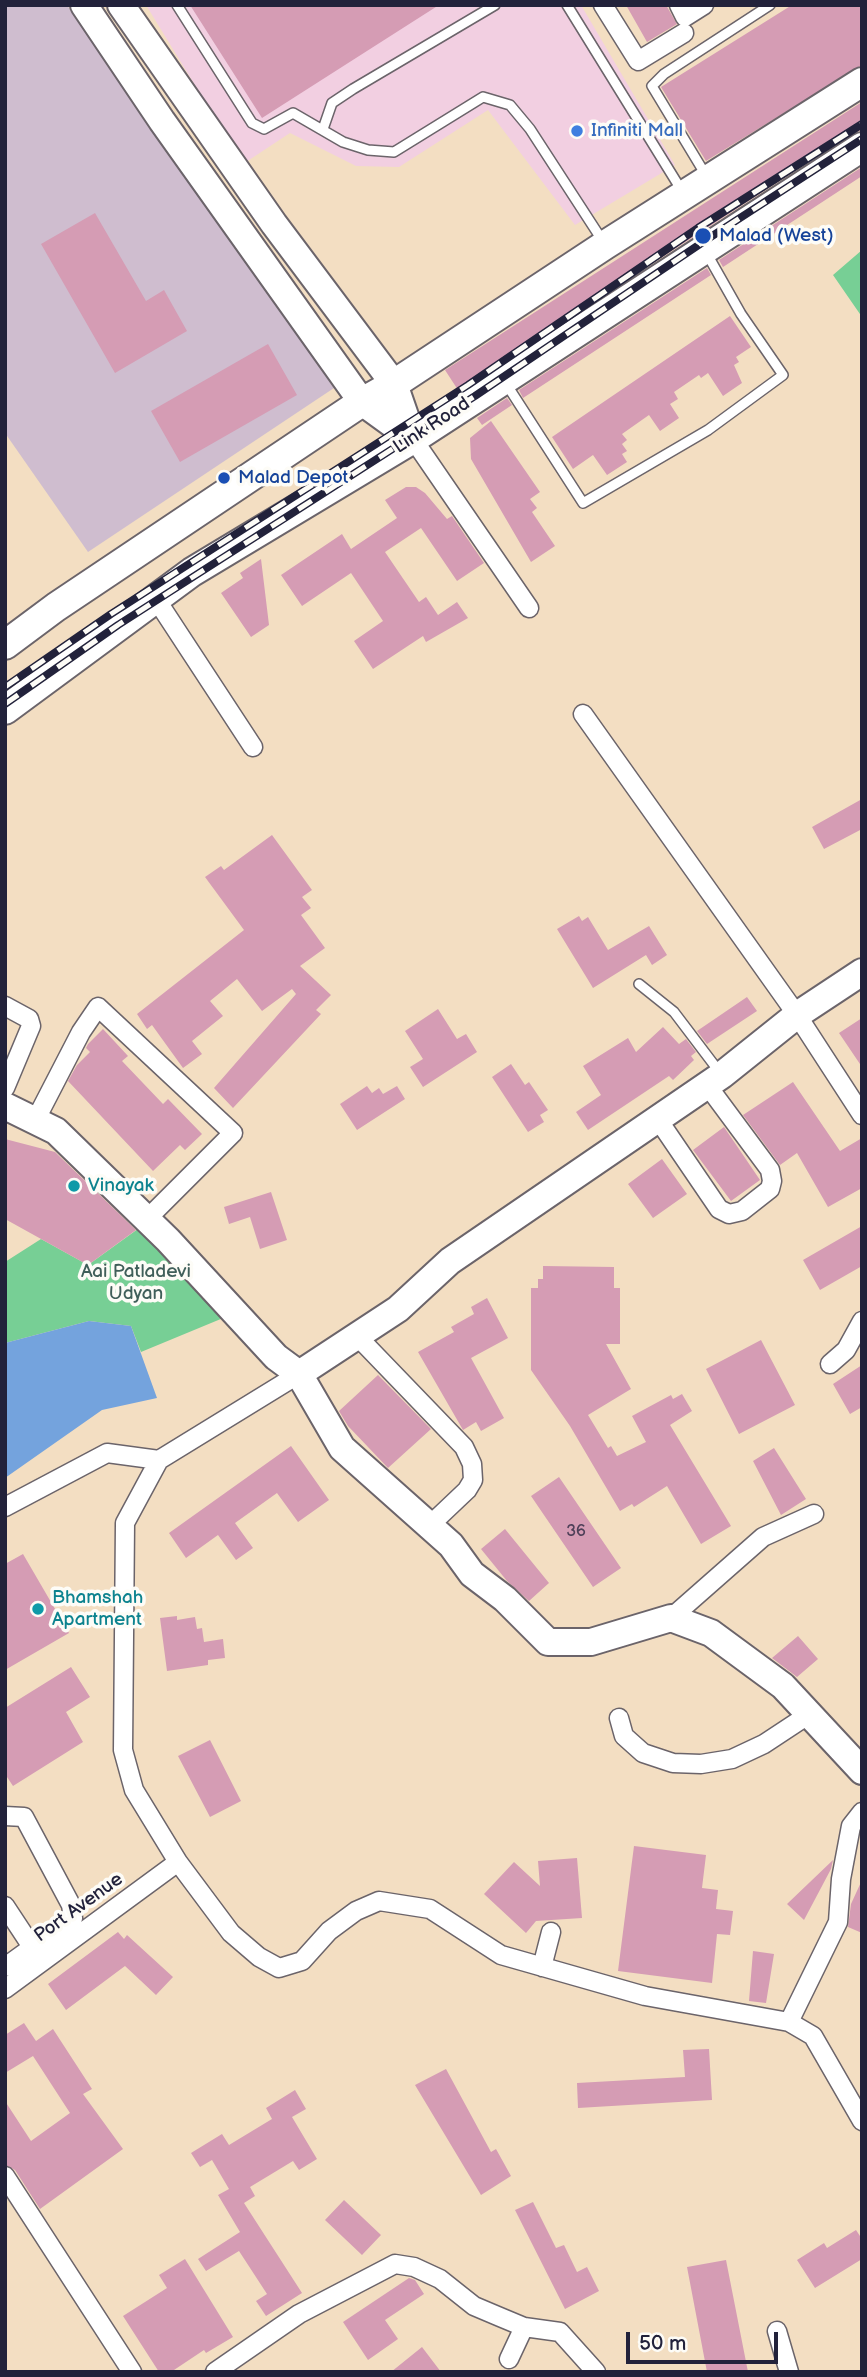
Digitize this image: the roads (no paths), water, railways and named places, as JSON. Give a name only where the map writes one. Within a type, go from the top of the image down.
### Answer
[{"type":"main road","points":[[5,645],[56,607],[362,402],[862,82]]},
{"type":"main road","name":"Link Road","points":[[5,710],[192,572],[413,439],[862,147]]},
{"type":"street","points":[[84,5],[162,121],[362,402],[413,439]]},
{"type":"street","points":[[121,5],[274,224],[394,384],[413,439],[529,608]]},
{"type":"street","points":[[603,5],[638,61],[684,33]]},
{"type":"street","points":[[679,5],[685,17],[704,5]]},
{"type":"street","points":[[162,121],[189,102]]},
{"type":"street","points":[[156,599],[253,747]]},
{"type":"street","points":[[583,714],[797,1015],[862,1115]]},
{"type":"street","points":[[862,972],[797,1015],[715,1080],[450,1261],[398,1308],[299,1374],[159,1460],[125,1523],[123,1750],[134,1790],[178,1863],[231,1933],[258,1957],[279,1968],[302,1961],[329,1931],[356,1911],[379,1901],[430,1909],[501,1955],[645,1996],[789,2022],[813,2036],[862,2121]]},
{"type":"street","points":[[5,1006],[29,1019],[32,1026],[5,1088]]},
{"type":"street","points":[[35,1121],[81,1032],[98,1007],[233,1133],[146,1220]]},
{"type":"street","points":[[657,1118],[719,1209],[729,1214],[742,1211],[770,1188],[770,1170],[715,1080]]},
{"type":"street","points":[[5,1106],[56,1131],[146,1220],[276,1357],[299,1374],[342,1448],[451,1545],[472,1574],[505,1599],[548,1642],[591,1642],[671,1618],[763,1537],[814,1514]]},
{"type":"street","points":[[830,1364],[846,1350],[862,1321]]},
{"type":"street","points":[[357,1336],[464,1447],[472,1464],[473,1480],[467,1490],[428,1527]]},
{"type":"street","points":[[5,1507],[107,1453],[159,1460]]},
{"type":"street","points":[[671,1618],[711,1633],[783,1686],[860,1766]]},
{"type":"street","points":[[619,1717],[624,1736],[643,1753],[673,1763],[701,1764],[732,1759],[764,1744],[811,1713]]},
{"type":"street","points":[[789,2022],[838,1922],[841,1879],[851,1826],[862,1812]]},
{"type":"street","points":[[5,1816],[24,1817],[71,1905],[73,1918],[37,1954],[5,1967]]},
{"type":"street","name":"Port Avenue","points":[[5,1989],[37,1954],[178,1863]]},
{"type":"street","points":[[5,1906],[37,1954]]},
{"type":"street","points":[[542,1967],[551,1932]]},
{"type":"street","points":[[5,2176],[132,2372]]},
{"type":"street","points":[[215,2372],[299,2314],[395,2264],[414,2267],[440,2279],[474,2306],[524,2327],[560,2332],[596,2372]]},
{"type":"street","points":[[509,2359],[524,2327]]},
{"type":"street","points":[[777,2330],[789,2372]]},
{"type":"lane","points":[[177,5],[252,123],[264,129],[293,113],[343,142],[368,150],[394,152],[483,97],[510,105],[530,128],[605,245]]},
{"type":"lane","points":[[323,129],[332,103],[495,5]]},
{"type":"lane","points":[[567,5],[685,195]]},
{"type":"lane","points":[[708,180],[652,86],[664,74],[770,5]]},
{"type":"lane","points":[[504,380],[583,503],[708,430],[783,374],[741,314],[704,250]]},
{"type":"lane","points":[[639,984],[674,1012],[715,1080]]},
{"type":"water","points":[[89,1321],[131,1326],[157,1398],[102,1410],[5,1478],[5,1343]]},
{"type":"railway","points":[[5,687],[111,614],[468,385],[698,228],[862,124]]},
{"type":"railway","points":[[5,704],[118,625],[475,396],[706,240],[862,139]]},
{"type":"place","name":"Infiniti Mall","points":[[577,131]]},
{"type":"place","name":"Malad (West)","points":[[703,236]]},
{"type":"place","name":"Malad Depot","points":[[224,478]]},
{"type":"place","name":"Vinayak","points":[[74,1186]]},
{"type":"place","name":"Bhamshah Apartment","points":[[38,1609]]},
{"type":"park label","name":"Aai Patladevi Udyan","points":[[136,1283]]}]
